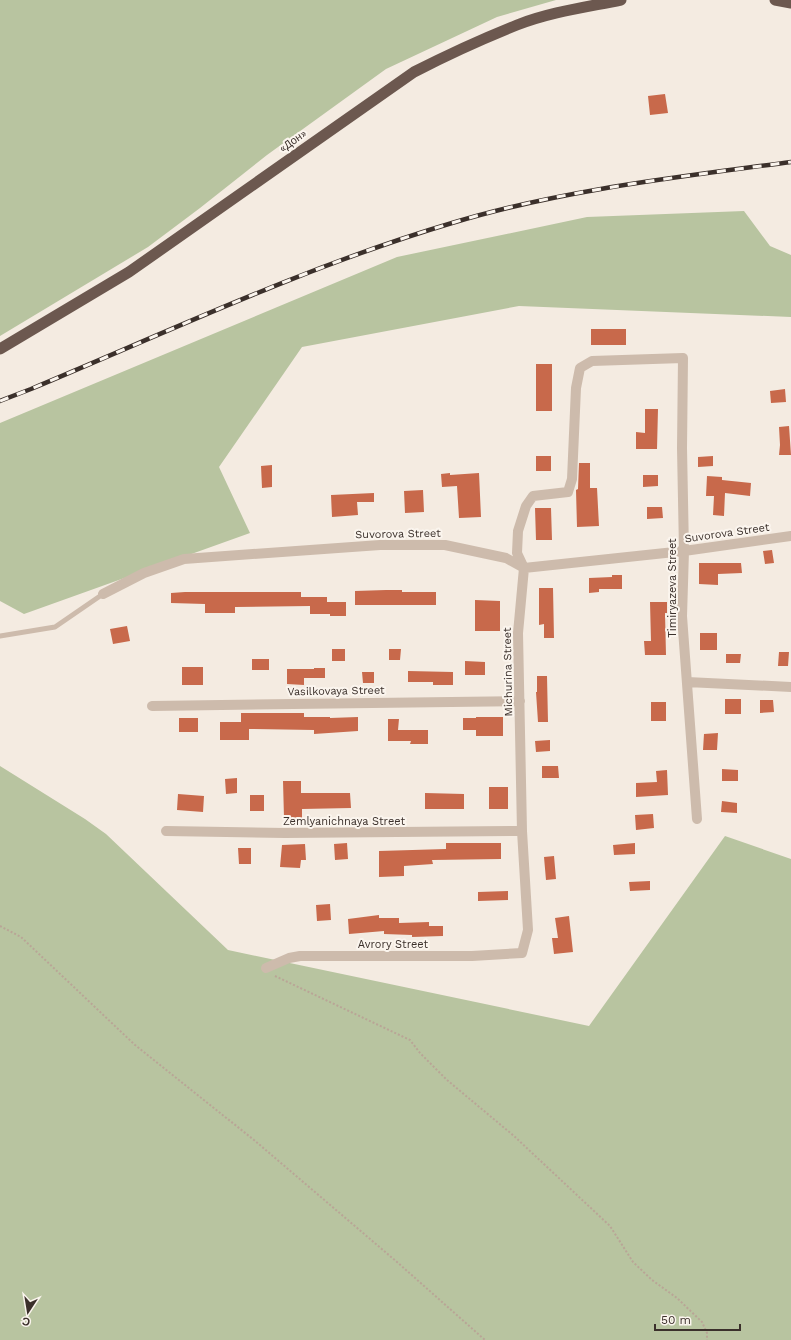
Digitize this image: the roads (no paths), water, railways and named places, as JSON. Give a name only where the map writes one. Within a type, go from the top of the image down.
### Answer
[{"type":"highway","name":"«Дон»","points":[[0,349],[129,272],[414,72],[518,25],[567,11],[621,0]]},
{"type":"highway","points":[[775,0],[791,3]]},
{"type":"street","name":"Michurina Street","points":[[522,953],[528,930],[522,831],[518,633],[524,568],[517,553],[518,531],[526,506],[533,496],[568,492],[572,479],[576,388],[580,368],[592,361],[683,358]]},
{"type":"street","name":"Timiryazeva Street","points":[[683,358],[682,448],[684,551],[682,616],[697,819]]},
{"type":"street","name":"Suvorova Street","points":[[103,594],[144,573],[184,560],[380,545],[445,545],[506,558],[524,568],[684,551],[791,536]]},
{"type":"street","points":[[687,682],[791,687]]},
{"type":"street","name":"Vasilkovaya Street","points":[[152,706],[520,701]]},
{"type":"street","name":"Zemlyanichnaya Street","points":[[166,831],[285,833],[522,831]]},
{"type":"street","name":"Avrory Street","points":[[266,968],[289,958],[300,956],[472,956],[522,953]]},
{"type":"lane","points":[[0,636],[55,627],[103,594]]},
{"type":"railway","points":[[0,401],[292,279],[398,240],[452,223],[577,193],[663,179],[791,162]]}]
